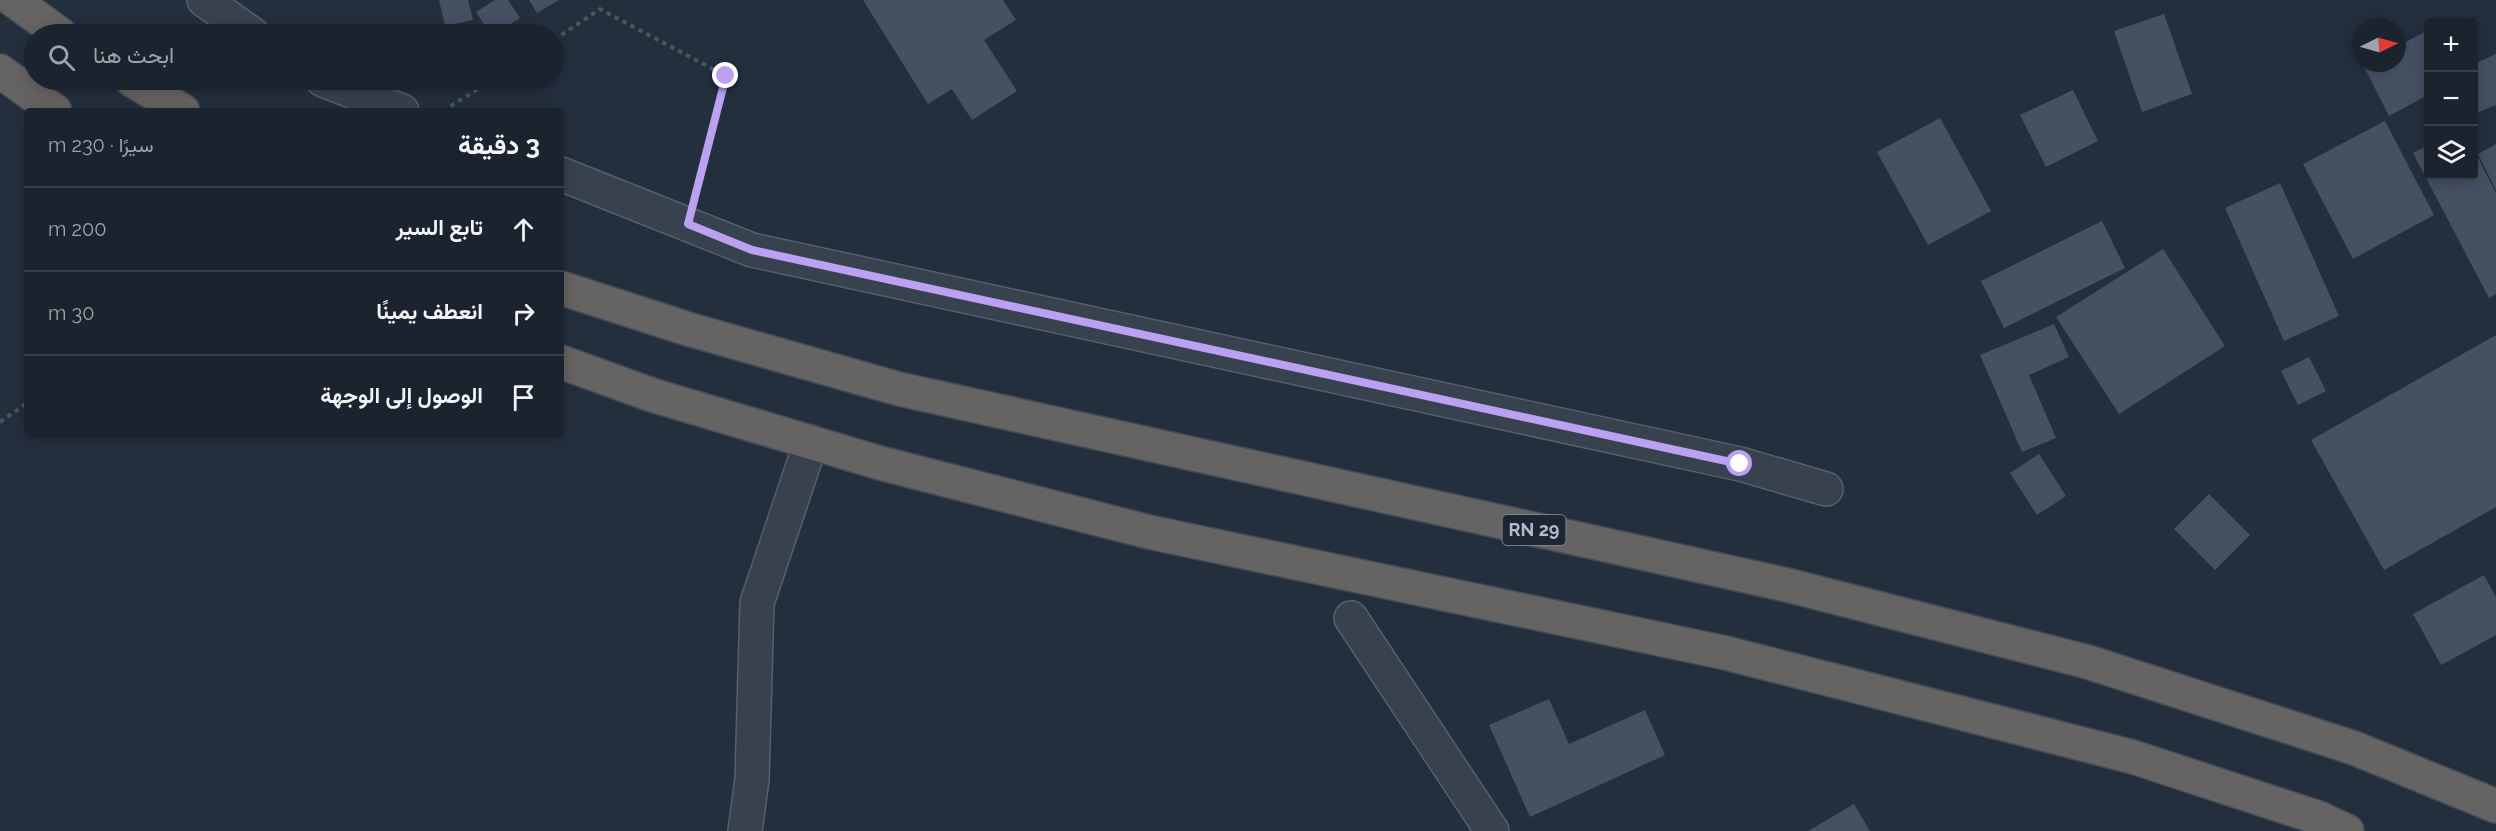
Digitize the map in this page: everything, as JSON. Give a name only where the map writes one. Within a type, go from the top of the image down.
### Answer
[{"type":"highway","points":[[14,0],[46,24]]},
{"type":"highway","points":[[0,71],[24,88]]},
{"type":"highway","points":[[26,90],[51,108]]},
{"type":"highway","points":[[148,90],[178,108]]},
{"type":"highway","name":"RN 29","points":[[564,289],[688,329],[900,389],[1787,585],[2088,662],[2354,748],[2496,806]]},
{"type":"highway","points":[[564,363],[652,395],[880,463],[1149,532],[1726,653],[2133,757],[2319,818],[2347,831]]},
{"type":"street","points":[[204,0],[238,24]]},
{"type":"street","points":[[348,90],[394,108]]},
{"type":"street","points":[[564,175],[752,250],[1740,464],[1826,489]]},
{"type":"street","points":[[745,831],[752,779],[757,603],[812,442]]},
{"type":"street","points":[[1351,618],[1492,831]]},
{"type":"path","points":[[564,33],[600,9],[726,76],[688,224]]},
{"type":"path","points":[[448,108],[476,90]]},
{"type":"path","points":[[0,422],[24,405]]},
{"type":"building","points":[[439,0],[468,0],[473,20],[445,24]]},
{"type":"building","points":[[495,0],[508,0],[520,18],[511,24],[484,24],[476,12]]},
{"type":"building","points":[[529,0],[559,0],[537,13]]},
{"type":"building","points":[[863,0],[1003,0],[1016,20],[984,40],[1017,91],[972,120],[952,89],[928,104]]},
{"type":"building","points":[[2164,14],[2192,94],[2142,112],[2114,31]]},
{"type":"building","points":[[2424,32],[2424,97],[2389,116],[2367,72],[2406,72],[2406,42]]},
{"type":"building","points":[[2496,54],[2496,105],[2478,112],[2478,72],[2478,62]]},
{"type":"building","points":[[2073,90],[2098,141],[2046,167],[2020,115]]},
{"type":"building","points":[[1940,118],[1991,211],[1928,245],[1877,152]]},
{"type":"building","points":[[2385,121],[2434,215],[2353,259],[2303,164]]},
{"type":"building","points":[[2496,144],[2496,190],[2478,154]]},
{"type":"building","points":[[2424,147],[2424,174],[2413,153]]},
{"type":"building","points":[[2478,158],[2496,193],[2496,294],[2489,298],[2427,180],[2478,180]]},
{"type":"building","points":[[2280,183],[2339,316],[2284,341],[2225,208]]},
{"type":"building","points":[[2102,221],[2125,268],[2004,328],[1981,281]]},
{"type":"building","points":[[2163,249],[2225,346],[2119,414],[2056,317]]},
{"type":"building","points":[[2054,324],[2069,357],[2029,375],[2056,438],[2022,452],[1980,355]]},
{"type":"building","points":[[2496,335],[2496,507],[2384,570],[2311,440]]},
{"type":"building","points":[[2309,357],[2326,391],[2298,405],[2281,371]]},
{"type":"building","points":[[2039,454],[2066,496],[2037,515],[2010,473]]},
{"type":"building","points":[[2209,494],[2250,535],[2215,570],[2174,529]]},
{"type":"building","points":[[2484,575],[2496,597],[2496,635],[2441,665],[2413,614]]},
{"type":"building","points":[[1549,699],[1569,744],[1645,710],[1665,755],[1530,817],[1489,725]]},
{"type":"building","points":[[1854,804],[1870,831],[1808,831]]},
{"type":"route","points":[[726,76],[688,224],[752,250],[1740,464]]}]
